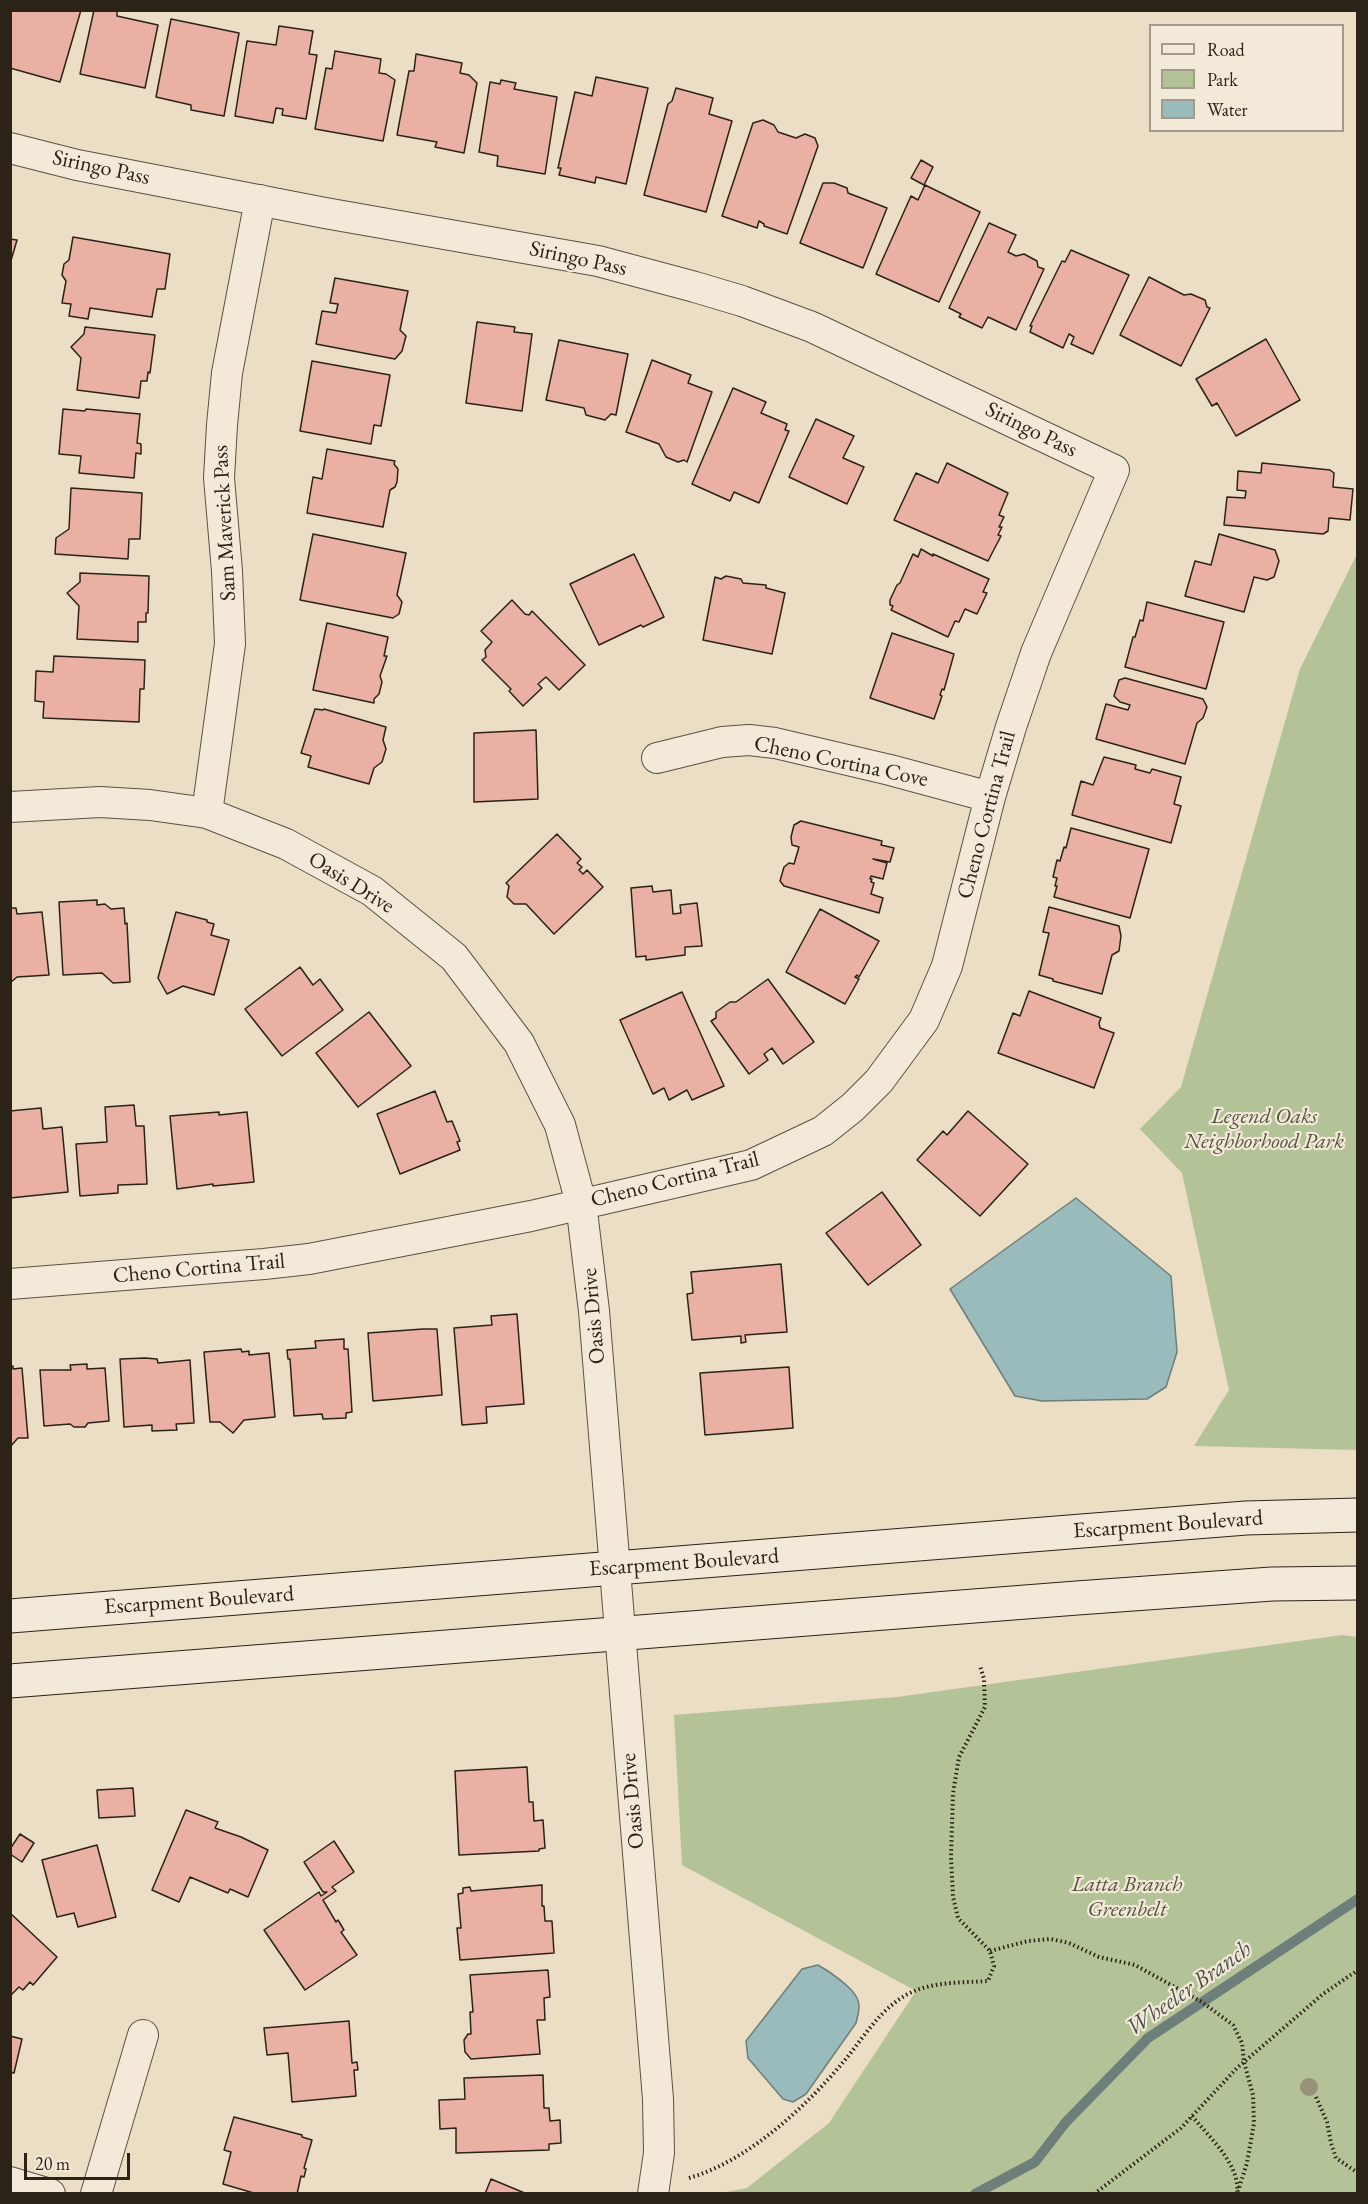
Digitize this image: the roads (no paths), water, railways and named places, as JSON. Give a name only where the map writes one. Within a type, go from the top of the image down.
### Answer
[{"type":"main road","name":"Escarpment Boulevard","points":[[10,1616],[1246,1518],[1358,1515]]},
{"type":"main road","points":[[10,1681],[1272,1584],[1358,1582]]},
{"type":"street","name":"Siringo Pass","points":[[10,148],[77,165],[598,261],[742,301],[812,327],[1114,470]]},
{"type":"street","name":"Sam Maverick Pass","points":[[207,813],[230,644],[227,571],[219,478],[222,425],[227,373],[260,200]]},
{"type":"street","name":"Cheno Cortina Trail","points":[[10,1284],[309,1259],[510,1220],[751,1165],[823,1131],[853,1107],[879,1081],[924,1020],[947,966],[990,797],[1036,653],[1114,470]]},
{"type":"street","name":"Cheno Cortina Cove","points":[[657,758],[722,742],[749,740],[775,743],[890,770],[990,797]]},
{"type":"street","name":"Oasis Drive","points":[[10,807],[100,802],[150,805],[207,813],[286,844],[372,891],[454,957],[519,1043],[560,1125],[581,1203],[594,1311],[658,2099],[659,2153],[653,2193]]},
{"type":"street","points":[[96,2193],[143,2035]]},
{"type":"street","points":[[10,2182],[50,2193]]},
{"type":"water","points":[[1076,1198],[1171,1276],[1177,1352],[1166,1387],[1147,1399],[1042,1401],[1015,1396],[950,1289]]},
{"type":"water","points":[[818,1965],[850,1989],[859,2004],[858,2013],[856,2023],[806,2094],[793,2102],[783,2099],[748,2058],[746,2041],[802,1969]]},
{"type":"waterway","name":"Wheeler Branch","points":[[975,2194],[1035,2162],[1066,2122],[1148,2038],[1358,1899]]},
{"type":"park label","name":"Legend Oaks Neighborhood Park","points":[[1264,1130]]},
{"type":"park label","name":"Latta Branch Greenbelt","points":[[1127,1898]]}]
